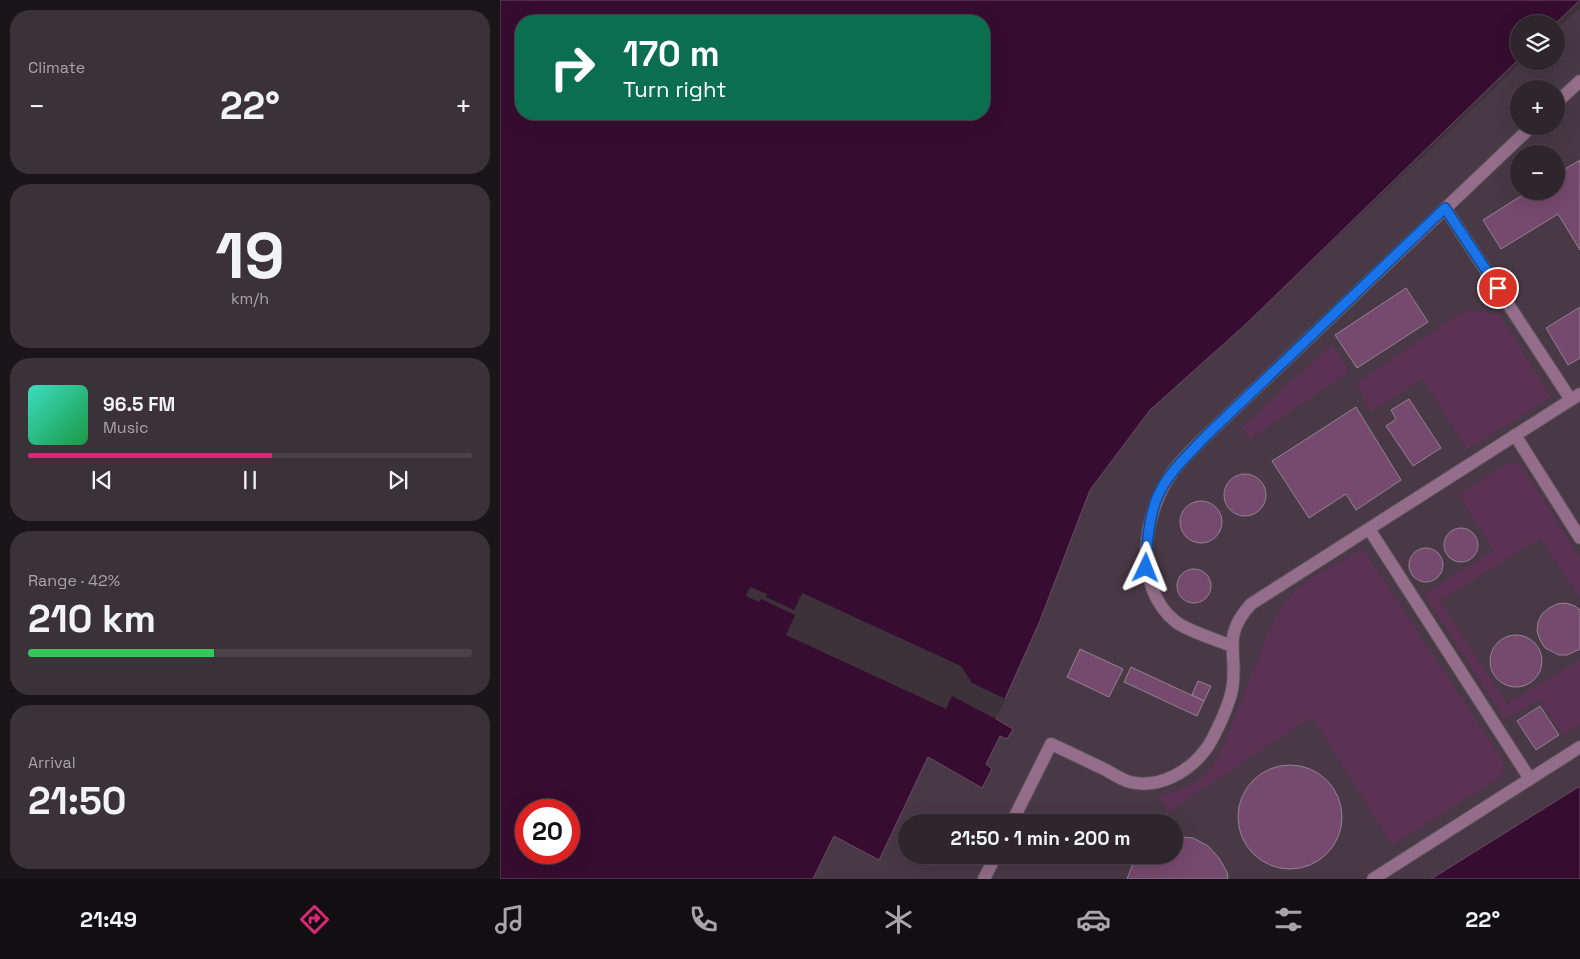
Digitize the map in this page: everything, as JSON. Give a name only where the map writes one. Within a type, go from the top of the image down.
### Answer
[{"type":"lane","points":[[1565,95],[1580,81]]},
{"type":"lane","points":[[1232,646],[1177,623],[1156,600],[1146,568],[1148,538],[1157,498],[1174,470],[1208,434],[1522,135]]},
{"type":"lane","points":[[1016,814],[1051,744],[1129,782],[1143,783],[1169,779],[1185,770],[1207,748],[1229,703],[1232,689],[1232,646],[1235,626],[1251,604],[1576,397],[1445,208]]},
{"type":"lane","points":[[1516,435],[1580,538]]},
{"type":"lane","points":[[1369,529],[1530,779]]},
{"type":"lane","points":[[1373,879],[1580,747]]},
{"type":"lane","points":[[984,879],[992,864]]},
{"type":"shaded area","points":[[500,0],[1580,0],[1564,15],[1510,15],[1510,68],[1246,324],[1150,410],[1090,490],[1039,623],[996,719],[1013,729],[1007,739],[1000,736],[986,764],[992,769],[982,788],[928,757],[901,814],[898,814],[898,820],[879,860],[834,836],[813,879],[500,879]]},
{"type":"shaded area","points":[[1580,8],[1580,790],[1441,879],[814,879],[834,835],[879,860],[898,820],[898,864],[1183,864],[1183,814],[901,814],[928,757],[982,788],[986,765],[1000,736],[1007,739],[996,719],[1039,623],[1090,490],[1150,410],[1246,324],[1514,70],[1565,70],[1565,22]]},
{"type":"shaded area","points":[[1465,310],[1499,314],[1551,397],[1467,450],[1423,379],[1371,412],[1356,383]]},
{"type":"shaded area","points":[[1332,344],[1349,372],[1250,439],[1241,428]]},
{"type":"shaded area","points":[[1515,462],[1521,464],[1580,558],[1580,598],[1540,538],[1440,601],[1507,704],[1580,660],[1580,725],[1564,735],[1539,700],[1505,719],[1424,594],[1493,551],[1459,495],[1503,466]]},
{"type":"shaded area","points":[[1363,549],[1502,759],[1504,769],[1499,778],[1392,845],[1312,717],[1168,812],[1159,795],[1177,791],[1202,779],[1213,765],[1225,742],[1268,633],[1280,610],[1294,592],[1315,575]]},
{"type":"shaded area","points":[[1580,786],[1580,879],[1431,879]]},
{"type":"pier","points":[[750,587],[767,594],[766,597],[794,610],[802,593],[961,666],[972,683],[1006,699],[996,719],[952,696],[946,709],[786,635],[795,615],[761,599],[759,602],[746,596]]},
{"type":"building","points":[[1580,160],[1580,250],[1558,214],[1501,249],[1483,220],[1515,200],[1565,200],[1565,169]]},
{"type":"building","points":[[1406,288],[1428,322],[1357,368],[1335,335]]},
{"type":"building","points":[[1580,307],[1580,358],[1568,365],[1546,328]]},
{"type":"building","points":[[1409,399],[1441,448],[1413,466],[1386,426],[1396,419],[1391,410]]},
{"type":"building","points":[[1356,407],[1401,480],[1356,510],[1346,494],[1309,518],[1272,461]]},
{"type":"building","points":[[1241,474],[1249,474],[1260,480],[1266,495],[1260,510],[1249,516],[1241,516],[1230,510],[1224,499],[1224,491],[1230,480]]},
{"type":"building","points":[[1197,501],[1205,501],[1216,507],[1222,522],[1216,537],[1205,543],[1197,543],[1186,537],[1180,526],[1180,518],[1186,507]]},
{"type":"building","points":[[1461,528],[1473,533],[1478,545],[1473,557],[1461,562],[1449,557],[1444,545],[1449,533]]},
{"type":"building","points":[[1426,548],[1438,553],[1443,565],[1438,577],[1426,582],[1414,577],[1409,565],[1414,553]]},
{"type":"building","points":[[1194,569],[1201,570],[1206,574],[1210,579],[1210,593],[1206,598],[1201,602],[1194,603],[1187,602],[1182,598],[1178,593],[1177,586],[1178,579],[1182,574],[1187,570]]},
{"type":"building","points":[[1566,603],[1580,610],[1580,649],[1567,655],[1559,655],[1545,648],[1537,631],[1538,622],[1542,614],[1549,608],[1557,604]]},
{"type":"building","points":[[1516,635],[1526,637],[1534,643],[1540,651],[1542,661],[1540,671],[1534,679],[1526,685],[1516,687],[1506,685],[1498,679],[1492,671],[1490,661],[1492,651],[1498,643],[1506,637]]},
{"type":"building","points":[[1080,649],[1123,669],[1109,697],[1067,677]]},
{"type":"building","points":[[1131,667],[1204,701],[1197,716],[1124,682]]},
{"type":"building","points":[[1198,681],[1211,686],[1204,701],[1192,695]]},
{"type":"building","points":[[1540,706],[1559,735],[1536,750],[1517,721]]},
{"type":"building","points":[[1290,765],[1310,769],[1327,780],[1338,797],[1342,817],[1338,837],[1327,854],[1310,865],[1290,869],[1270,865],[1253,854],[1242,837],[1238,817],[1242,797],[1253,780],[1270,769]]},
{"type":"building","points":[[1183,837],[1193,838],[1208,846],[1219,858],[1227,872],[1228,879],[1127,879],[1133,864],[1183,864]]},
{"type":"route","points":[[1146,568],[1148,538],[1157,498],[1174,470],[1208,434],[1445,208],[1498,288]]}]
